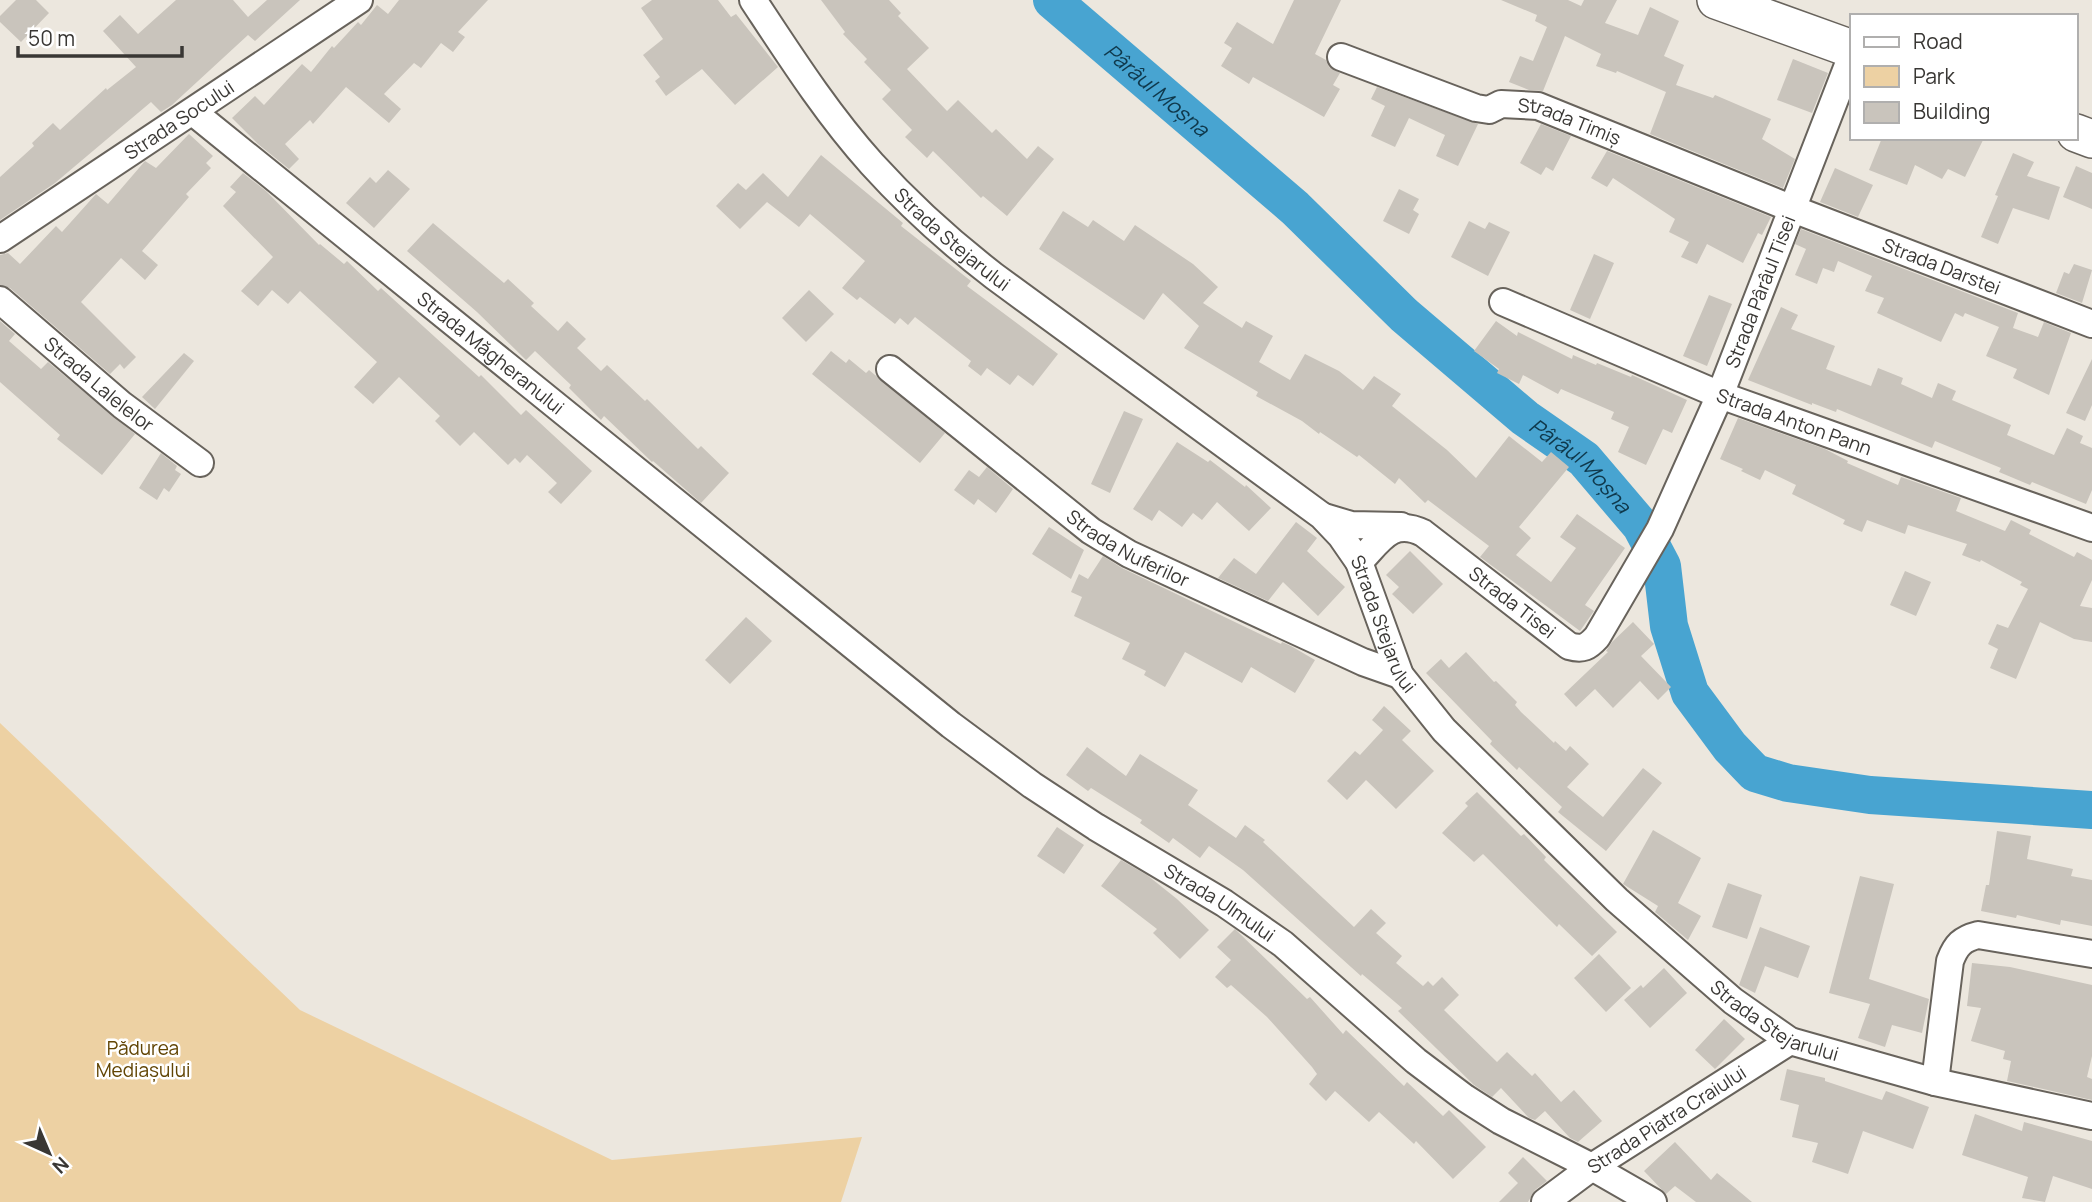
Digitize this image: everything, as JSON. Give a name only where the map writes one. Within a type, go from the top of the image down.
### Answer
[{"type":"main road","points":[[1716,0],[1850,48]]},
{"type":"street","name":"Strada Socului","points":[[0,239],[359,0]]},
{"type":"street","name":"Strada Stejarului","points":[[753,0],[806,80],[871,163],[937,230],[994,276],[1322,516],[1341,536],[1359,562],[1400,675],[1444,730],[1617,900],[1733,1001],[1790,1041],[1935,1082],[2092,1116]]},
{"type":"street","name":"Strada Timiș","points":[[1341,57],[1476,108],[1489,110],[1501,104],[1538,106],[1793,209]]},
{"type":"street","name":"Strada Pârâul Tisei","points":[[1642,562],[1660,529],[1720,395],[1850,60]]},
{"type":"street","name":"Strada Măgheranului","points":[[193,112],[789,594]]},
{"type":"street","name":"Strada Darstei","points":[[1793,209],[2092,324]]},
{"type":"street","name":"Strada Lalelelor","points":[[0,300],[113,397],[200,463]]},
{"type":"street","name":"Strada Anton Pann","points":[[1503,302],[1720,395],[2092,528]]},
{"type":"street","name":"Strada Nuferilor","points":[[890,369],[1091,531],[1129,554],[1363,662],[1400,675]]},
{"type":"street","points":[[1322,516],[1350,525],[1401,526]]},
{"type":"street","points":[[1359,562],[1390,531],[1401,526]]},
{"type":"street","name":"Strada Tisei","points":[[1401,526],[1412,527],[1423,533],[1569,646],[1579,649],[1588,647],[1597,637],[1642,562]]},
{"type":"street","name":"Strada Ulmului","points":[[789,594],[951,725],[1032,785],[1096,827],[1224,903],[1283,944],[1416,1061],[1465,1098],[1501,1121],[1592,1167],[1653,1202]]},
{"type":"street","points":[[1935,1082],[1950,961],[1956,946],[1978,935],[2092,954]]},
{"type":"street","name":"Strada Piatra Craiului","points":[[1545,1202],[1592,1167],[1790,1041]]},
{"type":"green space","name":"Pădurea Mediașului","points":[[0,723],[300,1010],[612,1160],[862,1137],[841,1202],[0,1202]]},
{"type":"building","points":[[16,0],[36,0],[49,13],[21,42],[0,22],[0,16]]},
{"type":"building","points":[[176,0],[233,0],[248,17],[267,0],[300,0],[255,41],[248,35],[172,105],[161,112],[151,102],[55,183],[0,220],[0,177],[34,146],[32,143],[53,123],[60,130],[106,88],[107,90],[136,67],[103,31],[120,15],[138,34]]},
{"type":"building","points":[[399,0],[488,0],[458,32],[465,37],[453,52],[441,43],[421,68],[414,63],[384,94],[401,109],[389,123],[346,87],[313,124],[310,120],[285,144],[299,159],[289,169],[232,118],[255,96],[264,105],[302,64],[311,72],[332,46],[334,48],[358,22],[361,25],[377,5],[388,14]]},
{"type":"building","points":[[652,0],[718,0],[731,17],[736,14],[778,67],[735,105],[702,69],[666,96],[655,81],[660,77],[643,55],[663,39],[641,8]]},
{"type":"building","points":[[821,0],[889,0],[901,13],[898,16],[929,48],[907,69],[947,111],[958,100],[992,133],[996,129],[1027,159],[1038,146],[1054,159],[1007,216],[983,196],[981,198],[933,151],[927,158],[905,137],[912,130],[882,99],[891,90],[864,62],[867,59],[843,34],[845,32]]},
{"type":"building","points":[[1294,0],[1341,0],[1315,54],[1340,73],[1333,85],[1340,89],[1324,117],[1253,77],[1249,84],[1221,66],[1232,48],[1224,43],[1237,22],[1273,44]]},
{"type":"building","points":[[1501,0],[1568,0],[1581,6],[1584,0],[1617,0],[1605,23],[1638,35],[1650,7],[1679,21],[1664,56],[1684,65],[1676,85],[1713,98],[1715,95],[1771,119],[1762,139],[1795,159],[1783,188],[1650,134],[1666,92],[1617,71],[1616,73],[1596,66],[1601,54],[1565,36],[1543,91],[1529,90],[1509,82],[1520,56],[1533,61],[1547,27],[1535,21],[1537,15]]},
{"type":"building","points":[[1793,59],[1828,73],[1812,113],[1777,100]]},
{"type":"building","points":[[1377,87],[1478,124],[1458,166],[1436,156],[1445,135],[1409,118],[1395,147],[1371,136],[1385,106],[1371,99]]},
{"type":"building","points":[[1541,124],[1571,136],[1553,171],[1546,167],[1541,175],[1520,163]]},
{"type":"building","points":[[189,134],[213,156],[206,163],[211,168],[186,194],[189,197],[142,251],[158,265],[145,280],[121,258],[81,302],[136,357],[124,369],[120,364],[110,374],[10,288],[0,285],[0,255],[8,253],[20,264],[56,226],[62,232],[96,194],[108,204],[145,161],[156,168]]},
{"type":"building","points":[[1881,140],[1983,140],[1965,177],[1948,169],[1942,179],[1915,165],[1907,185],[1869,170]]},
{"type":"building","points":[[1607,151],[1771,217],[1762,235],[1758,233],[1743,263],[1707,244],[1697,264],[1681,257],[1689,242],[1669,232],[1675,219],[1613,178],[1607,187],[1591,178]]},
{"type":"building","points":[[2013,153],[2034,162],[2027,176],[2060,187],[2049,220],[2013,208],[1998,244],[1981,237]]},
{"type":"building","points":[[821,155],[903,223],[901,226],[971,281],[967,286],[1058,354],[1033,386],[1018,375],[1010,385],[987,368],[981,376],[968,366],[971,361],[915,317],[908,325],[900,318],[895,324],[860,297],[857,300],[842,288],[865,261],[810,214],[799,227],[767,202],[740,229],[716,206],[738,183],[746,190],[763,173],[788,197]]},
{"type":"building","points":[[2076,166],[2092,173],[2092,209],[2063,197]]},
{"type":"building","points":[[1835,168],[1873,185],[1858,217],[1820,202]]},
{"type":"building","points":[[388,170],[410,189],[374,228],[346,203],[370,177],[376,183]]},
{"type":"building","points":[[243,173],[266,191],[319,245],[344,264],[347,261],[378,291],[381,288],[479,377],[481,375],[521,415],[526,410],[592,471],[561,504],[548,492],[557,483],[527,455],[520,463],[515,458],[508,465],[474,432],[460,446],[435,421],[440,416],[399,377],[373,404],[354,387],[377,362],[300,291],[288,304],[272,290],[258,306],[241,291],[273,257],[223,206],[236,192],[230,187]]},
{"type":"building","points":[[1399,189],[1419,199],[1413,210],[1419,214],[1409,234],[1383,221]]},
{"type":"building","points":[[1063,211],[1088,227],[1093,220],[1124,241],[1135,225],[1193,264],[1218,287],[1203,303],[1242,328],[1246,321],[1273,336],[1259,362],[1290,380],[1305,354],[1339,371],[1363,390],[1374,376],[1401,394],[1392,406],[1447,450],[1476,478],[1509,436],[1542,462],[1551,452],[1569,467],[1519,527],[1531,538],[1516,555],[1551,582],[1576,548],[1560,537],[1577,514],[1625,548],[1585,605],[1594,611],[1580,631],[1480,557],[1489,546],[1428,500],[1425,503],[1399,478],[1395,484],[1359,455],[1357,457],[1302,421],[1256,396],[1258,392],[1184,348],[1199,326],[1163,293],[1144,320],[1039,249]]},
{"type":"building","points":[[1469,221],[1485,229],[1489,222],[1510,232],[1488,276],[1451,257]]},
{"type":"building","points":[[433,223],[504,283],[508,279],[534,303],[531,306],[558,331],[567,321],[586,339],[577,348],[601,371],[607,365],[645,401],[647,399],[698,449],[701,446],[729,473],[701,503],[652,462],[604,416],[601,420],[569,388],[571,385],[535,351],[526,360],[477,312],[407,251]]},
{"type":"building","points":[[1801,229],[2018,313],[2013,328],[2038,337],[2044,322],[2071,333],[2049,395],[2013,378],[2017,369],[1986,356],[1999,327],[1965,313],[1963,317],[1955,313],[1941,342],[1877,313],[1884,298],[1865,291],[1872,276],[1838,261],[1834,272],[1823,268],[1817,284],[1795,275],[1806,249],[1795,244]]},
{"type":"building","points":[[1594,254],[1614,263],[1590,319],[1570,310]]},
{"type":"building","points":[[2074,264],[2092,270],[2082,303],[2056,293],[2064,272],[2069,274]]},
{"type":"building","points":[[809,290],[834,314],[806,342],[782,318]]},
{"type":"building","points":[[1709,295],[1732,304],[1707,366],[1683,356]]},
{"type":"building","points":[[1781,307],[1798,315],[1791,329],[1835,346],[1826,369],[1871,386],[1878,368],[1903,378],[1901,384],[1932,398],[1938,383],[1956,391],[1952,400],[2011,425],[2007,435],[2054,455],[2067,428],[2083,436],[2080,443],[2092,448],[2092,490],[2086,504],[2032,482],[2030,485],[1999,472],[2001,468],[1935,441],[1932,448],[1837,409],[1836,412],[1812,405],[1748,380]]},
{"type":"building","points":[[0,321],[15,334],[9,341],[41,369],[48,362],[135,434],[102,475],[57,439],[60,435],[0,382]]},
{"type":"building","points":[[1496,321],[1517,336],[1518,332],[1572,359],[1573,355],[1631,377],[1632,375],[1687,400],[1672,433],[1663,429],[1646,465],[1618,452],[1629,427],[1611,419],[1614,412],[1561,389],[1558,394],[1523,375],[1519,384],[1497,373],[1499,369],[1474,351]]},
{"type":"building","points":[[831,351],[846,363],[849,359],[866,373],[869,370],[945,433],[920,463],[812,374]]},
{"type":"building","points":[[184,353],[194,361],[155,409],[142,397]]},
{"type":"building","points":[[2092,359],[2092,405],[2085,421],[2066,413]]},
{"type":"building","points":[[1124,411],[1143,419],[1110,493],[1091,484]]},
{"type":"building","points":[[1738,418],[1825,449],[1848,461],[1847,463],[1898,485],[1901,477],[1961,498],[1956,511],[2005,531],[2011,520],[2031,530],[2029,534],[2074,557],[2077,552],[2092,560],[2092,580],[2080,606],[2092,608],[2092,642],[2074,639],[2040,622],[2016,679],[1990,668],[1998,649],[1988,644],[1997,624],[2008,628],[2028,589],[2020,585],[2022,582],[1981,560],[1980,562],[1962,555],[1967,544],[1908,525],[1905,534],[1867,520],[1862,532],[1843,524],[1845,520],[1792,494],[1796,485],[1765,470],[1760,480],[1720,459]]},
{"type":"building","points":[[1177,442],[1208,462],[1210,460],[1245,487],[1246,485],[1271,508],[1249,531],[1217,502],[1202,520],[1193,513],[1182,527],[1159,510],[1152,521],[1133,509]]},
{"type":"building","points":[[161,453],[177,466],[175,470],[181,474],[169,492],[164,488],[157,500],[139,488]]},
{"type":"building","points":[[987,467],[1013,489],[996,513],[978,499],[974,505],[954,490],[969,470],[979,477]]},
{"type":"building","points":[[1296,522],[1317,538],[1307,551],[1345,587],[1318,616],[1283,582],[1268,601],[1218,578],[1234,558],[1256,574]]},
{"type":"building","points":[[1049,527],[1084,550],[1071,579],[1032,554]]},
{"type":"building","points":[[1410,551],[1443,584],[1413,614],[1392,594],[1399,587],[1386,575]]},
{"type":"building","points":[[1103,556],[1122,568],[1281,644],[1282,642],[1291,646],[1315,660],[1295,693],[1251,667],[1242,683],[1185,652],[1165,687],[1144,675],[1146,671],[1122,659],[1130,643],[1074,616],[1082,597],[1071,592],[1079,574],[1088,579]]},
{"type":"building","points":[[1905,571],[1931,582],[1916,616],[1890,605]]},
{"type":"building","points":[[746,617],[772,641],[730,684],[705,660]]},
{"type":"building","points":[[1633,622],[1654,644],[1641,656],[1671,687],[1658,700],[1640,681],[1613,708],[1595,689],[1576,707],[1564,694],[1608,652],[1606,651],[1612,642]]},
{"type":"building","points":[[1466,652],[1517,702],[1515,705],[1521,712],[1554,743],[1555,741],[1566,751],[1570,746],[1589,764],[1567,787],[1603,817],[1643,768],[1662,783],[1606,851],[1558,812],[1562,807],[1490,744],[1492,741],[1426,673],[1441,659],[1449,668]]},
{"type":"building","points":[[1384,706],[1411,731],[1402,740],[1434,771],[1396,809],[1366,780],[1347,800],[1327,781],[1355,751],[1360,755],[1383,730],[1372,720]]},
{"type":"building","points":[[1087,747],[1126,776],[1140,754],[1198,790],[1188,805],[1236,838],[1245,825],[1265,840],[1263,842],[1354,927],[1371,909],[1386,923],[1376,933],[1402,956],[1396,963],[1423,986],[1428,981],[1433,986],[1442,977],[1459,995],[1444,1010],[1497,1062],[1507,1052],[1532,1076],[1535,1073],[1561,1102],[1574,1090],[1602,1121],[1578,1142],[1570,1138],[1545,1111],[1535,1120],[1529,1118],[1501,1088],[1492,1097],[1474,1085],[1398,1011],[1402,1008],[1362,974],[1361,976],[1243,870],[1209,846],[1200,858],[1173,838],[1169,843],[1140,823],[1142,820],[1091,788],[1088,791],[1066,775]]},
{"type":"building","points":[[1477,792],[1521,836],[1524,834],[1546,857],[1544,860],[1617,932],[1592,956],[1559,924],[1557,927],[1483,854],[1474,862],[1442,833],[1468,806],[1465,803]]},
{"type":"building","points":[[1057,827],[1084,845],[1064,874],[1037,856]]},
{"type":"building","points":[[1653,830],[1701,858],[1678,903],[1701,916],[1688,940],[1655,912],[1658,906],[1623,884]]},
{"type":"building","points":[[1997,831],[2031,836],[2027,859],[2073,869],[2071,876],[2092,880],[2092,926],[2061,920],[2060,925],[2017,915],[2016,918],[1981,911],[1986,885],[1989,885]]},
{"type":"building","points":[[1121,860],[1147,875],[1209,930],[1180,959],[1153,933],[1157,929],[1101,886]]},
{"type":"building","points":[[1860,876],[1894,884],[1869,979],[1929,999],[1922,1033],[1892,1025],[1885,1047],[1858,1038],[1870,1004],[1829,993]]},
{"type":"building","points":[[1728,883],[1762,895],[1747,939],[1712,927]]},
{"type":"building","points":[[1760,927],[1810,946],[1798,978],[1765,966],[1755,993],[1739,985]]},
{"type":"building","points":[[1235,929],[1307,999],[1310,997],[1343,1034],[1346,1030],[1404,1086],[1407,1082],[1443,1116],[1449,1110],[1486,1147],[1453,1179],[1416,1141],[1414,1144],[1379,1112],[1369,1122],[1335,1091],[1326,1101],[1309,1084],[1317,1074],[1312,1067],[1267,1017],[1231,985],[1227,988],[1215,977],[1231,960],[1217,947]]},
{"type":"building","points":[[1599,954],[1631,988],[1606,1012],[1574,978]]},
{"type":"building","points":[[1972,963],[2010,967],[2092,985],[2092,1056],[2087,1077],[2092,1079],[2092,1100],[2007,1081],[2011,1061],[2003,1059],[2005,1051],[1971,1041],[1981,1008],[1967,1006]]},
{"type":"building","points":[[1664,968],[1687,993],[1650,1028],[1624,1000],[1641,985],[1643,988]]},
{"type":"building","points":[[1724,1019],[1745,1039],[1715,1069],[1695,1050]]},
{"type":"building","points":[[1787,1069],[1825,1078],[1825,1081],[1882,1100],[1886,1091],[1929,1107],[1913,1149],[1863,1131],[1848,1174],[1812,1162],[1818,1143],[1792,1137],[1799,1105],[1780,1100]]},
{"type":"building","points":[[1975,1114],[2022,1131],[2024,1122],[2092,1141],[2092,1189],[2053,1176],[2045,1202],[2022,1198],[2028,1177],[1962,1155]]},
{"type":"building","points":[[1675,1142],[1711,1180],[1717,1173],[1752,1202],[1696,1202],[1675,1186],[1666,1194],[1644,1171]]},
{"type":"building","points":[[1523,1157],[1547,1181],[1535,1190],[1528,1202],[1499,1202],[1518,1183],[1508,1173]]},
{"type":"waterway","name":"Pârâul Moșna","points":[[1052,0],[1295,208],[1404,315],[1525,418],[1584,459],[1641,526],[1662,566],[1669,626],[1690,693],[1730,747],[1755,773],[1788,783],[1870,795],[2092,810]]}]
